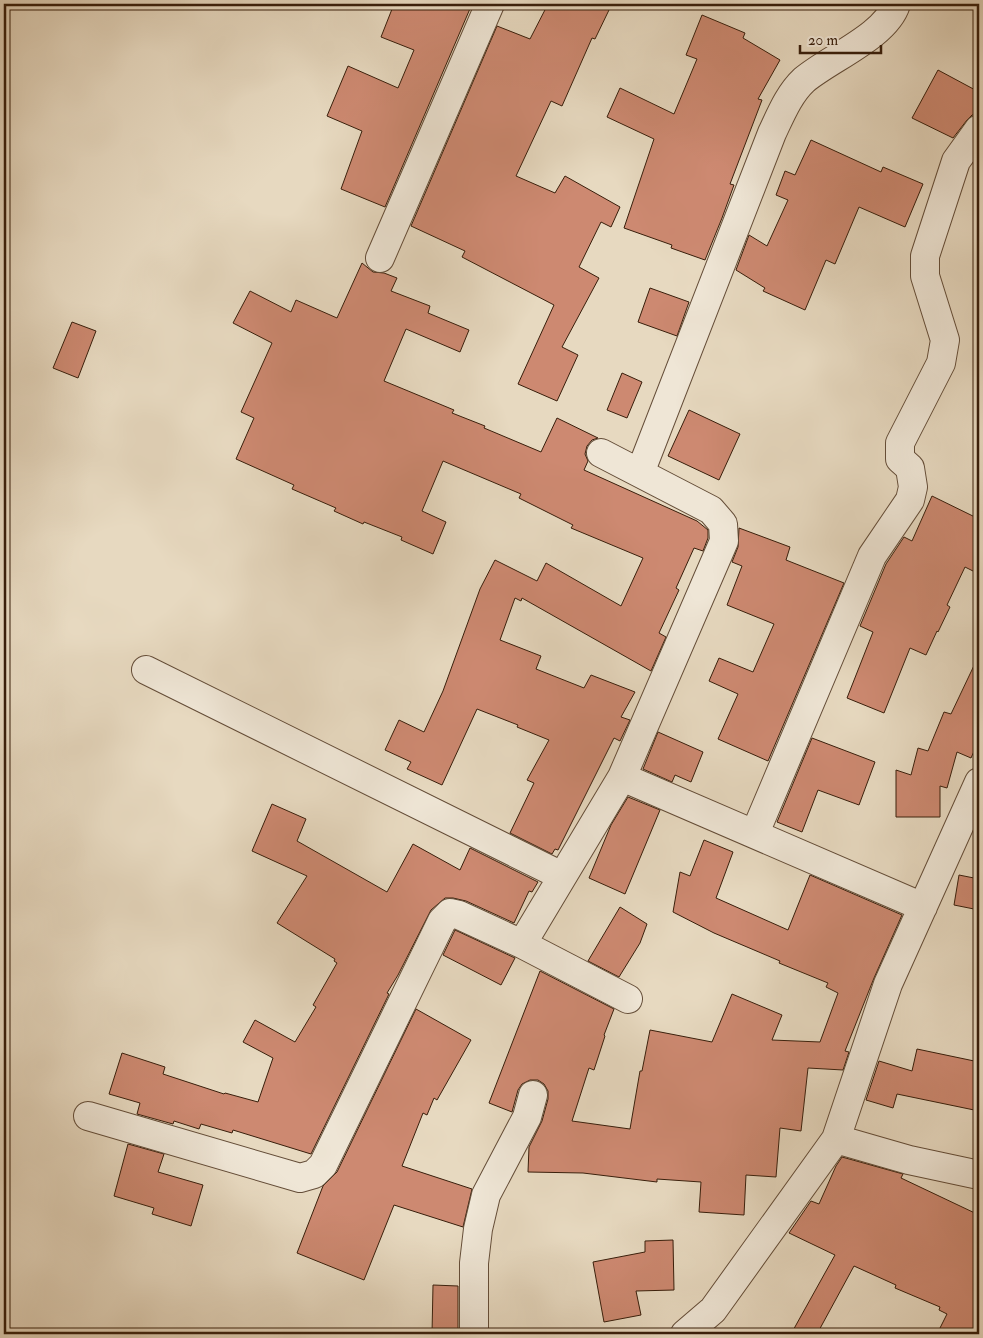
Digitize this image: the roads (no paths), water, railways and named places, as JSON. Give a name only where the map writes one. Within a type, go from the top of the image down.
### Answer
[{"type":"street","points":[[380,258],[490,4]]},
{"type":"street","points":[[640,473],[772,133],[786,103],[804,81],[881,27],[894,10],[896,4]]},
{"type":"street","points":[[754,834],[872,556],[910,500],[913,487],[910,468],[900,459],[900,443],[942,363],[945,340],[925,276],[925,256],[956,162],[979,129]]},
{"type":"street","points":[[522,944],[622,777],[724,542],[723,524],[712,510],[601,453]]},
{"type":"street","points":[[146,670],[562,876]]},
{"type":"street","points":[[622,777],[923,907]]},
{"type":"street","points":[[685,1334],[713,1310],[836,1139],[888,984],[979,782]]},
{"type":"street","points":[[88,1116],[300,1178],[314,1174],[323,1165],[442,921],[450,913],[459,915],[522,944],[628,999]]},
{"type":"street","points":[[474,1334],[474,1263],[478,1229],[486,1195],[527,1117],[533,1094]]},
{"type":"street","points":[[836,1139],[909,1160],[979,1175]]}]
